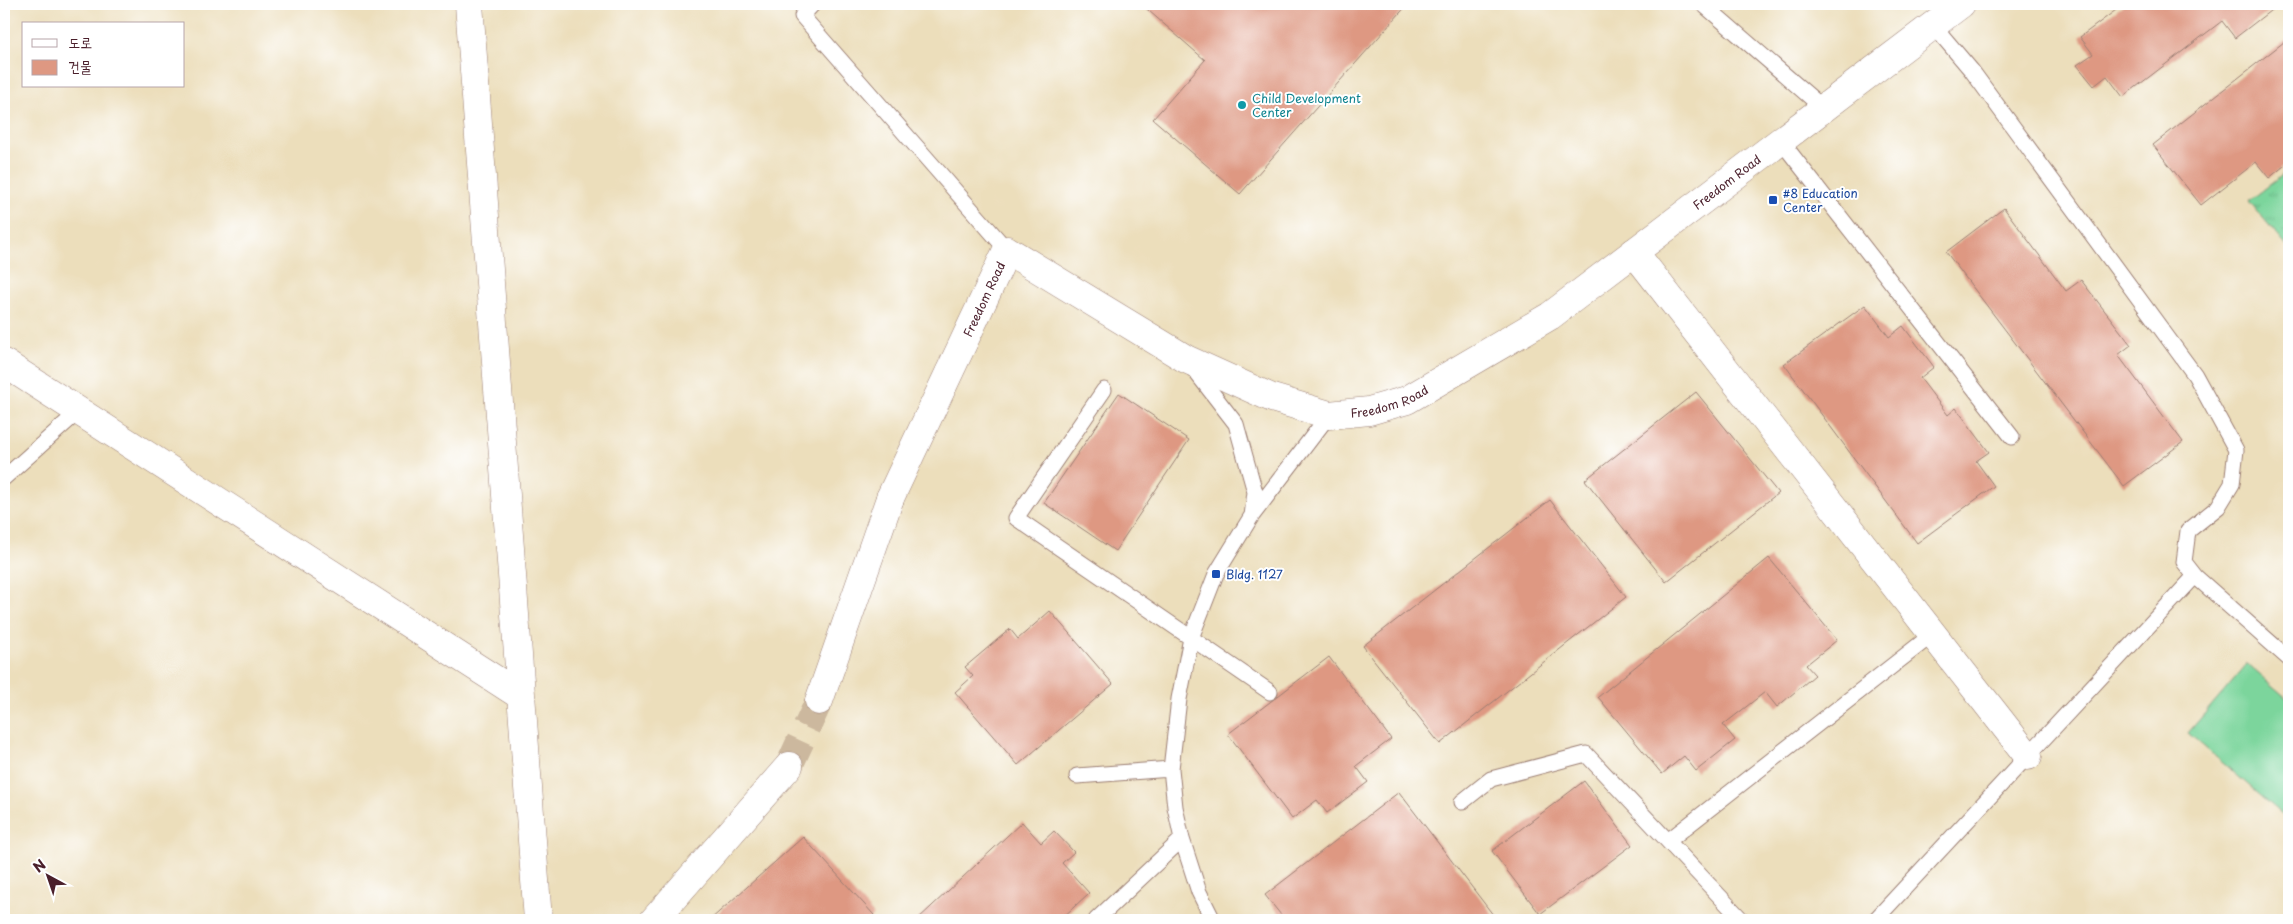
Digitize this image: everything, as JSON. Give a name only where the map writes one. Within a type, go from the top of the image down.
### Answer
[{"type":"street","points":[[469,4],[538,920]]},
{"type":"street","name":"Freedom Road","points":[[820,701],[890,498],[1007,250],[1186,359],[1272,398],[1329,415],[1369,411],[1407,400],[1550,316],[1961,4]]},
{"type":"street","points":[[1634,252],[2028,756]]},
{"type":"street","points":[[4,363],[521,696]]},
{"type":"street","points":[[654,920],[789,766]]},
{"type":"lane","points":[[813,4],[802,16],[1007,250]]},
{"type":"lane","points":[[1703,4],[1823,108]]},
{"type":"lane","points":[[1933,24],[1972,71],[2195,375],[2236,450],[2232,484],[2218,507],[2188,531],[2184,562],[2195,576],[2289,659]]},
{"type":"lane","points":[[1781,141],[2012,437]]},
{"type":"lane","points":[[1186,359],[1236,424],[1255,492],[1251,517]]},
{"type":"lane","points":[[1104,390],[1016,518],[1270,692]]},
{"type":"lane","points":[[4,478],[79,411]]},
{"type":"lane","points":[[1213,920],[1199,892],[1182,840],[1175,807],[1171,769],[1179,699],[1191,638],[1216,574],[1251,517],[1329,415]]},
{"type":"lane","points":[[1875,920],[2195,576]]},
{"type":"lane","points":[[1668,841],[1933,634]]},
{"type":"lane","points":[[1462,802],[1491,779],[1586,754],[1742,920]]},
{"type":"lane","points":[[1077,776],[1171,769]]},
{"type":"lane","points":[[1096,920],[1182,840]]},
{"type":"green space","points":[[2289,170],[2289,249],[2249,201]]},
{"type":"green space","points":[[2247,664],[2289,700],[2289,820],[2188,733]]},
{"type":"building","name":"Child Development Center","points":[[1141,4],[1408,4],[1240,194],[1153,119],[1205,60]]},
{"type":"building","points":[[2124,4],[2279,4],[2235,38],[2222,21],[2123,97],[2107,76],[2094,86],[2077,65],[2093,54],[2080,37]]},
{"type":"building","points":[[2289,38],[2289,162],[2269,178],[2256,162],[2201,205],[2153,145]]},
{"type":"building","points":[[2004,208],[2066,291],[2081,280],[2131,345],[2118,355],[2183,442],[2124,486],[1946,252]]},
{"type":"building","points":[[1865,305],[1889,337],[1903,326],[1934,367],[1920,378],[1948,415],[1956,408],[1989,452],[1976,461],[1994,486],[1917,543],[1784,364]]},
{"type":"building","points":[[1696,392],[1778,493],[1666,582],[1585,480]]},
{"type":"building","points":[[1119,393],[1189,440],[1115,551],[1044,503]]},
{"type":"building","points":[[1550,500],[1626,597],[1440,744],[1363,646]]},
{"type":"building","points":[[1769,558],[1837,640],[1806,665],[1815,675],[1777,707],[1765,692],[1723,725],[1735,740],[1696,771],[1684,756],[1662,774],[1598,697]]},
{"type":"building","points":[[1050,611],[1113,684],[1018,765],[955,692],[973,676],[965,667],[1010,629],[1018,639]]},
{"type":"building","points":[[1329,657],[1391,739],[1356,766],[1368,782],[1327,813],[1317,800],[1292,819],[1228,734]]},
{"type":"building","points":[[1584,781],[1632,845],[1540,914],[1492,851]]},
{"type":"building","points":[[1399,792],[1497,920],[1285,920],[1265,895]]},
{"type":"building","points":[[1022,822],[1041,843],[1054,831],[1074,852],[1062,863],[1089,893],[1060,920],[917,920]]},
{"type":"building","points":[[803,837],[874,915],[869,920],[710,920]]},
{"type":"tunnel","points":[[789,766],[819,701]]},
{"type":"place","name":"Child Development Center","points":[[1242,105]]},
{"type":"place","name":"#8 Education Center","points":[[1773,200]]},
{"type":"place","name":"Bldg. 1127","points":[[1216,574]]}]
